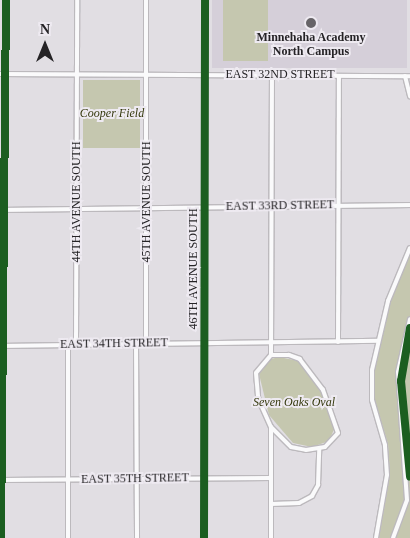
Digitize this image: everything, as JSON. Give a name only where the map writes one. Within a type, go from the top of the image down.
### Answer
[{"type":"street","points":[[1,538],[0,480],[5,210],[6,0]]},
{"type":"street","name":"44TH AVENUE SOUTH","points":[[76,344],[77,0]]},
{"type":"street","name":"45TH AVENUE SOUTH","points":[[146,0],[146,344]]},
{"type":"street","name":"46TH AVENUE SOUTH","points":[[204,0],[204,538]]},
{"type":"street","name":"EAST 32ND STREET","points":[[0,74],[408,76]]},
{"type":"street","points":[[271,355],[272,76]]},
{"type":"street","points":[[338,342],[339,76]]},
{"type":"street","points":[[408,76],[410,96]]},
{"type":"street","name":"EAST 33RD STREET","points":[[0,210],[410,205]]},
{"type":"street","points":[[376,538],[387,475],[385,445],[372,400],[378,341],[394,281],[410,248]]},
{"type":"street","points":[[393,538],[407,500],[398,372],[401,341],[410,319]]},
{"type":"street","name":"EAST 34TH STREET","points":[[2,346],[378,341]]},
{"type":"street","points":[[136,343],[137,538]]},
{"type":"street","points":[[68,344],[68,538]]},
{"type":"street","points":[[271,355],[300,359],[330,402],[338,433],[319,449],[291,447],[271,427],[258,398],[256,380],[260,364],[271,355]]},
{"type":"street","points":[[271,427],[271,538]]},
{"type":"street","points":[[271,504],[299,503],[312,496],[318,484],[319,449]]},
{"type":"street","name":"EAST 35TH STREET","points":[[0,480],[271,478]]},
{"type":"shaded area","name":"Minnehaha Academy North Campus","points":[[212,0],[407,0],[407,68],[212,68]]},
{"type":"green space","points":[[223,0],[268,0],[268,61],[223,61]]},
{"type":"green space","name":"Cooper Field","points":[[83,80],[140,80],[140,148],[83,148]]},
{"type":"green space","points":[[410,255],[410,538],[379,538],[390,475],[388,444],[375,400],[375,370],[391,301]]},
{"type":"green space","name":"Seven Oaks Oval","points":[[279,357],[299,361],[321,392],[335,427],[329,441],[312,447],[293,443],[269,415],[259,374],[267,360]]},
{"type":"cycle path","points":[[1,538],[6,0]]},
{"type":"cycle path","points":[[204,538],[205,0]]},
{"type":"cycle path","points":[[410,328],[401,381],[410,477]]},
{"type":"place","name":"Minnehaha Academy North Campus","points":[[311,23]]}]
